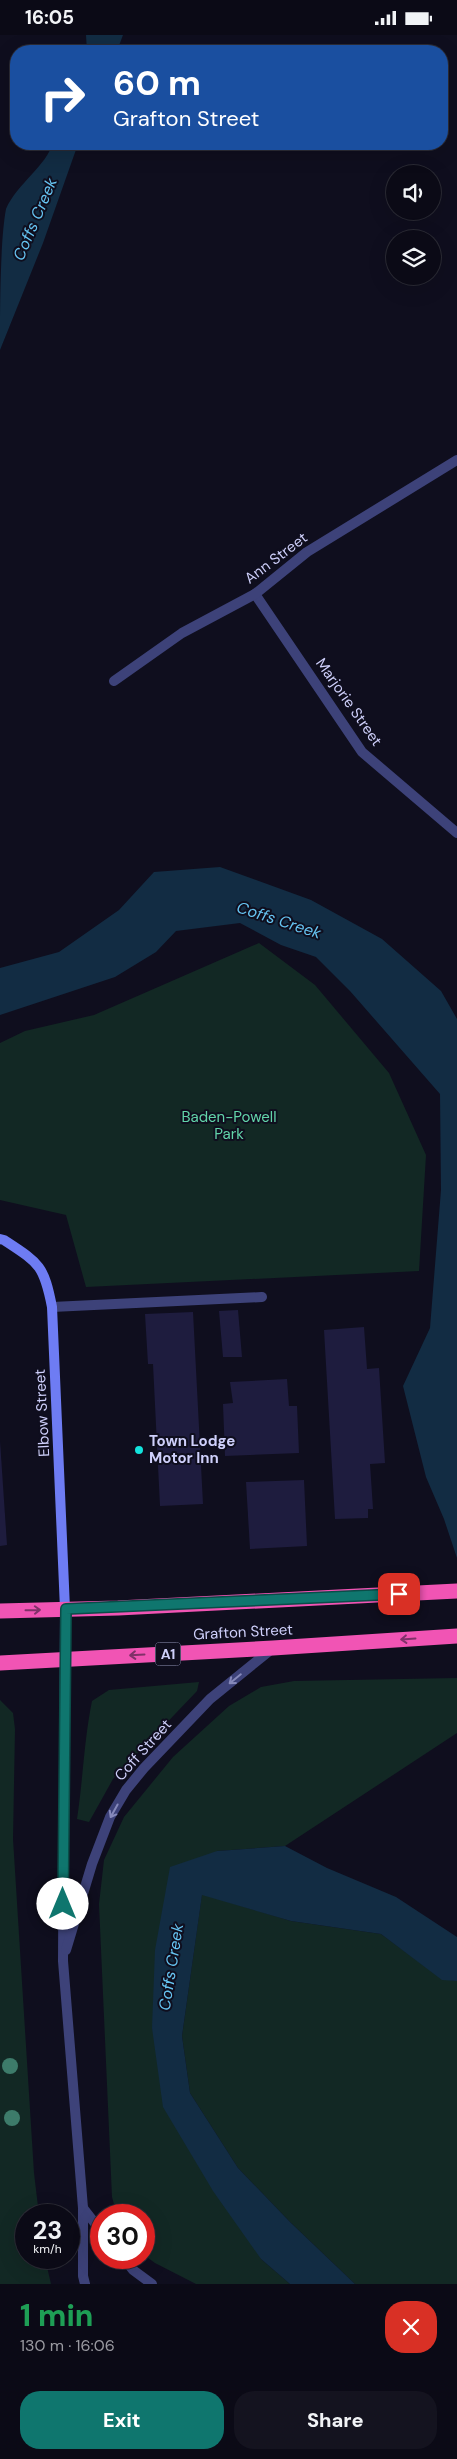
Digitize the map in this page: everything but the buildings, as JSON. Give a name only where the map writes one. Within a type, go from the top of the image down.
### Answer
[{"type":"highway","name":"Grafton Street","points":[[0,1611],[457,1591]]},
{"type":"highway","name":"Grafton Street","points":[[0,1663],[273,1649],[457,1636]]},
{"type":"street","name":"Ann Street","points":[[114,681],[182,633],[255,594],[307,552],[457,461]]},
{"type":"street","name":"Marjorie Street","points":[[255,594],[362,751],[457,833]]},
{"type":"street","name":"Elbow Street","points":[[0,1239],[34,1260],[47,1280],[52,1307],[66,1609]]},
{"type":"street","points":[[52,1307],[262,1297]]},
{"type":"street","name":"Coff Street","points":[[66,1609],[64,1659],[63,1961],[83,2209],[83,2276],[86,2284]]},
{"type":"street","name":"Coff Street","points":[[63,1961],[92,1864],[110,1817],[126,1790],[144,1768],[210,1699],[273,1649]]},
{"type":"street","points":[[83,2209],[90,2218]]},
{"type":"street","points":[[132,2269],[152,2284]]},
{"type":"green space","name":"Baden-Powell Park","points":[[259,943],[315,985],[389,1073],[426,1155],[419,1271],[86,1287],[66,1215],[0,1200],[0,1043],[25,1031],[94,1015]]},
{"type":"green space","points":[[457,1678],[457,1733],[285,1846],[217,1851],[152,2028],[261,2259],[290,2284],[196,2284],[155,2263],[155,2204],[114,2204],[112,2197],[99,1904],[104,1860],[124,1817],[173,1757],[229,1706],[261,1687],[294,1681]]},
{"type":"green space","points":[[199,1682],[197,1691],[113,1779],[89,1822],[77,1819],[92,1701],[109,1690]]},
{"type":"green space","points":[[0,1700],[13,1713],[15,1729],[13,1839],[34,2173],[38,2204],[15,2204],[15,2269],[48,2269],[51,2284],[0,2284]]},
{"type":"green space","points":[[202,1894],[291,1921],[381,1934],[442,1979],[457,1981],[457,2284],[355,2284],[290,2222],[238,2168],[190,2093],[182,2036]]},
{"type":"water","points":[[86,35],[123,35],[119,45],[87,45]]},
{"type":"water","name":"Coffs Creek","points":[[50,150],[76,150],[43,243],[0,350],[1,258],[6,209]]},
{"type":"water","name":"Coffs Creek","points":[[220,867],[311,900],[382,939],[441,991],[457,1019],[457,1558],[444,1519],[426,1477],[403,1386],[430,1328],[441,1190],[440,1094],[350,991],[316,957],[281,945],[240,923],[176,931],[156,952],[115,977],[0,1015],[0,968],[59,952],[119,910],[154,872]]},
{"type":"water","name":"Coffs Creek","points":[[285,1846],[327,1868],[396,1897],[457,1937],[457,1981],[442,1980],[381,1934],[291,1921],[202,1895],[182,2036],[190,2093],[238,2168],[290,2222],[355,2284],[290,2284],[261,2259],[213,2191],[163,2107],[152,2028],[155,1950],[170,1867],[217,1851]]},
{"type":"place","name":"Town Lodge Motor Inn","points":[[139,1450]]},
{"type":"route","points":[[63,1904],[66,1609],[399,1594]]}]
